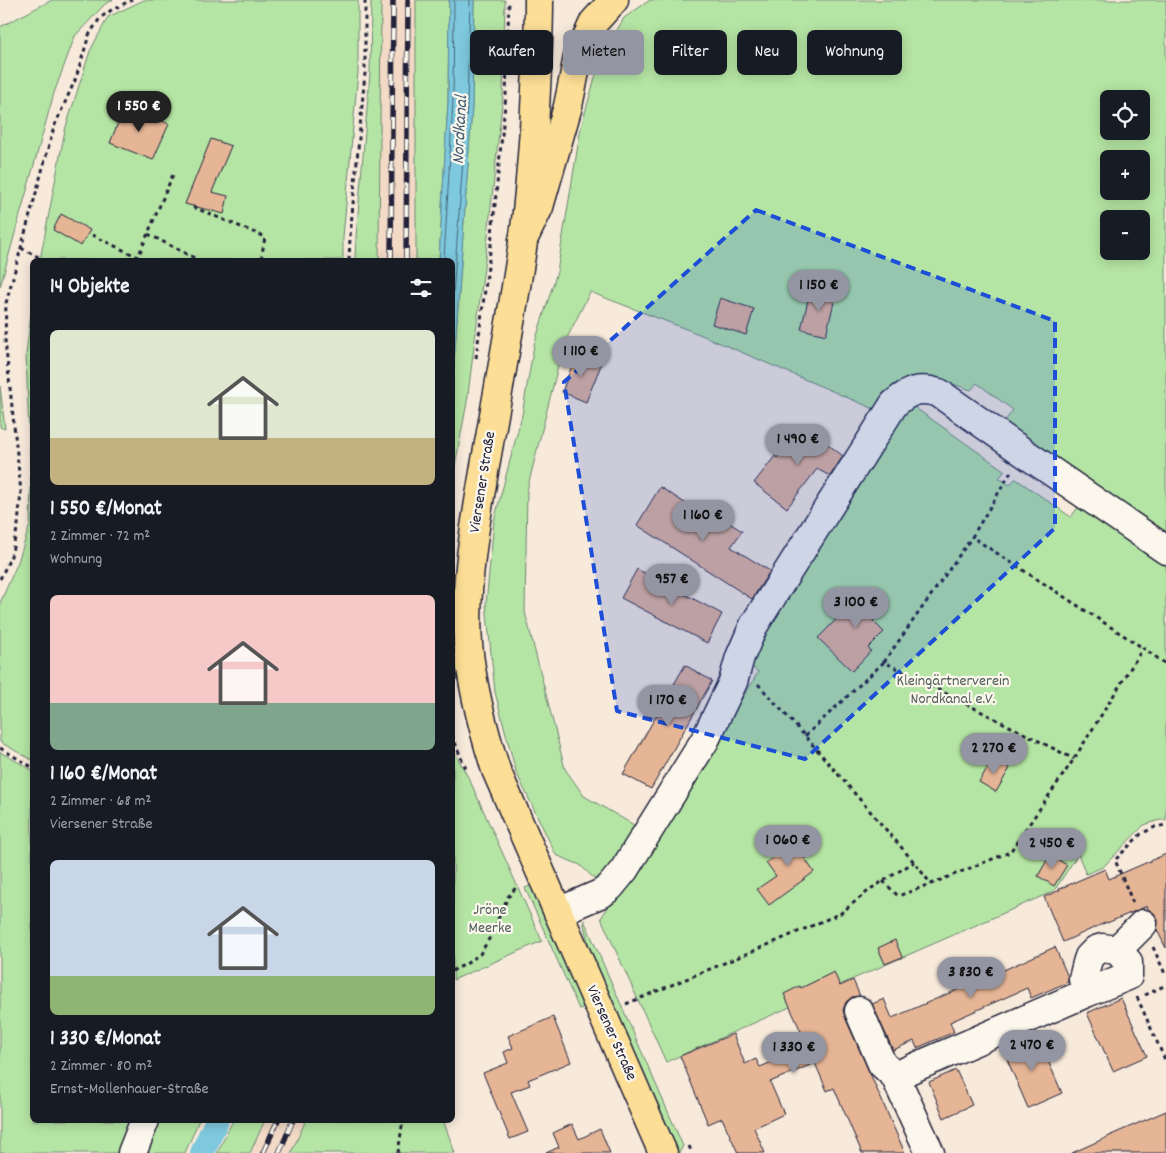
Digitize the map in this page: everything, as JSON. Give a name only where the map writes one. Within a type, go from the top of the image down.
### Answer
[{"type":"main road","name":"Viersener Straße","points":[[539,0],[538,67],[532,160],[523,240],[470,564],[467,608],[468,645],[473,682],[483,728],[496,770],[663,1153]]},
{"type":"main road","points":[[523,240],[539,206],[568,106],[578,57],[594,22],[614,0]]},
{"type":"street","points":[[558,912],[602,894],[624,870],[705,740],[733,682],[740,658],[754,625],[894,404],[904,395],[927,390],[938,393],[1166,550]]},
{"type":"street","points":[[1117,950],[1143,924]]},
{"type":"street","points":[[895,1076],[1086,993],[1133,987],[1128,962],[1117,950],[1102,948],[1089,956],[1083,979],[1086,993]]},
{"type":"street","points":[[858,1011],[882,1064],[895,1076],[930,1153]]},
{"type":"street","points":[[132,1153],[145,1123]]},
{"type":"path","points":[[0,579],[11,556],[18,525],[21,492],[5,340],[6,303],[54,127],[76,78],[89,35],[100,18],[132,0]]},
{"type":"path","points":[[350,258],[350,237],[365,74],[365,0]]},
{"type":"path","points":[[475,365],[491,244],[506,95],[509,0]]},
{"type":"path","points":[[92,235],[138,257],[174,172]]},
{"type":"path","points":[[193,207],[265,237],[261,258]]},
{"type":"path","points":[[148,234],[194,258]]},
{"type":"path","points":[[21,248],[40,258]]},
{"type":"path","points":[[805,736],[884,662],[972,537],[1023,452]]},
{"type":"path","points":[[972,537],[1166,664]]},
{"type":"path","points":[[883,881],[898,896],[1010,852],[1074,760],[1143,648]]},
{"type":"path","points":[[884,662],[1074,760]]},
{"type":"path","points":[[733,682],[756,683],[805,736],[931,884]]},
{"type":"path","points":[[0,748],[30,765]]},
{"type":"path","points":[[1115,860],[1142,834],[1155,827],[1166,825]]},
{"type":"path","points":[[626,1004],[841,913],[872,888],[914,862]]},
{"type":"path","points":[[455,970],[480,954],[489,940],[508,897],[520,883]]},
{"type":"path","points":[[1166,986],[1133,987],[1166,1062]]},
{"type":"path","points":[[398,1153],[403,1123]]},
{"type":"highlighted area","points":[[756,210],[1055,321],[1055,528],[805,759],[617,711],[564,382]]},
{"type":"shaded area","points":[[381,0],[416,0],[416,258],[379,258]]},
{"type":"shaded area","points":[[264,1123],[305,1123],[291,1153],[250,1153]]},
{"type":"green space","points":[[52,0],[113,0],[105,4],[75,36],[54,93],[0,287],[0,27]]},
{"type":"green space","points":[[144,0],[358,0],[358,72],[343,237],[343,258],[40,258],[65,130],[90,51],[108,17]]},
{"type":"green space","points":[[371,0],[381,0],[379,258],[355,258],[356,237],[370,73]]},
{"type":"green space","points":[[416,0],[449,0],[448,101],[439,258],[416,258]]},
{"type":"green space","points":[[474,0],[505,0],[504,30],[473,30]]},
{"type":"green space","points":[[650,0],[1166,0],[1166,541],[1002,425],[1013,410],[977,383],[971,390],[936,378],[913,380],[881,412],[699,334],[590,292],[563,346],[527,490],[525,612],[565,769],[584,796],[639,828],[601,885],[580,865],[556,855],[516,772],[495,692],[486,604],[494,521],[522,415],[534,345],[557,272],[581,127],[596,75],[644,75],[644,30],[617,30],[624,18]]},
{"type":"green space","points":[[473,75],[503,75],[503,95],[487,244],[467,402],[455,465],[455,349]]},
{"type":"green space","points":[[30,321],[30,460],[26,355]]},
{"type":"green space","points":[[0,386],[5,429],[0,427]]},
{"type":"green space","name":"Kleingärtnerverein Nordkanal e.V.","points":[[907,402],[1005,471],[999,478],[1010,485],[1016,479],[1071,517],[1082,502],[1166,557],[1166,820],[1144,825],[1103,867],[1086,874],[1078,854],[1054,891],[666,1062],[601,918],[752,683],[758,672],[746,662]]},
{"type":"green space","points":[[30,525],[30,759],[0,742],[0,603],[18,562]]},
{"type":"green space","points":[[0,752],[30,769],[30,1123],[138,1123],[124,1153],[0,1153]]},
{"type":"green space","name":"Jröne Meerke","points":[[455,753],[471,783],[542,941],[455,979]]},
{"type":"green space","points":[[532,885],[586,1007],[579,1009],[525,888]]},
{"type":"green space","points":[[584,920],[683,1146],[679,1153],[676,1153],[593,965]]},
{"type":"green space","points":[[150,1123],[198,1123],[185,1153],[138,1153]]},
{"type":"green space","points":[[232,1123],[264,1123],[250,1153],[217,1153]]},
{"type":"green space","points":[[305,1123],[444,1123],[455,1153],[291,1153]]},
{"type":"water","points":[[449,0],[474,0],[473,30],[470,30],[472,107],[455,349],[455,258],[439,258],[448,101]]},
{"type":"building","points":[[125,105],[169,124],[153,160],[110,143]]},
{"type":"building","points":[[211,139],[231,146],[212,192],[228,196],[224,214],[185,204]]},
{"type":"building","points":[[61,214],[90,230],[81,246],[53,230]]},
{"type":"building","points":[[811,288],[836,294],[826,335],[801,329]]},
{"type":"building","points":[[720,298],[754,309],[746,335],[712,324]]},
{"type":"building","points":[[576,355],[601,365],[586,402],[562,392]]},
{"type":"building","points":[[803,425],[843,456],[830,476],[817,469],[787,508],[754,483]]},
{"type":"building","points":[[660,487],[716,523],[720,517],[742,531],[731,547],[770,571],[752,599],[637,525]]},
{"type":"building","points":[[637,569],[722,614],[707,643],[621,598]]},
{"type":"building","points":[[869,586],[888,605],[873,621],[884,632],[868,648],[871,651],[852,671],[818,638]]},
{"type":"building","points":[[685,665],[712,681],[651,789],[623,774]]},
{"type":"building","points":[[993,758],[1010,768],[996,792],[979,782]]},
{"type":"building","points":[[804,831],[816,845],[803,856],[814,872],[769,905],[757,889],[776,876],[766,862],[772,859],[769,853]]},
{"type":"building","points":[[1166,854],[1166,948],[1157,930],[1158,920],[1147,906],[1063,942],[1044,897],[1105,869],[1109,879]]},
{"type":"building","points":[[1050,855],[1067,865],[1054,886],[1038,876]]},
{"type":"building","points":[[895,940],[902,957],[885,964],[878,948]]},
{"type":"building","points":[[1055,947],[1068,977],[1068,982],[1031,998],[1027,988],[950,1022],[954,1032],[917,1048],[914,1041],[893,1050],[872,1004],[884,999],[892,1018],[959,989],[956,981],[993,964],[997,973]]},
{"type":"building","points":[[834,972],[840,986],[853,980],[860,996],[852,997],[846,1002],[843,1010],[845,1017],[905,1153],[862,1153],[834,1088],[827,1091],[815,1063],[770,1082],[784,1114],[754,1128],[765,1153],[738,1153],[722,1118],[708,1124],[680,1056],[733,1034],[745,1064],[756,1059],[760,1067],[808,1047],[784,994]]},
{"type":"building","points":[[1121,998],[1147,1056],[1113,1071],[1087,1013]]},
{"type":"building","points":[[553,1017],[571,1062],[528,1080],[530,1085],[511,1092],[528,1132],[510,1139],[483,1073],[508,1063],[504,1052],[513,1048],[508,1036]]},
{"type":"building","points":[[1037,1035],[1062,1093],[1028,1108],[1003,1050]]},
{"type":"building","points":[[956,1070],[972,1105],[944,1118],[929,1082]]},
{"type":"building","points":[[1166,1111],[1166,1153],[1072,1153],[1111,1135]]},
{"type":"building","points":[[572,1124],[579,1139],[600,1129],[610,1153],[546,1153],[559,1147],[553,1133]]},
{"type":"waterway","name":"Nordkanal","points":[[202,1153],[216,1123]]},
{"type":"railway","points":[[391,258],[393,0]]},
{"type":"railway","points":[[406,258],[408,0]]},
{"type":"railway","points":[[263,1153],[277,1123]]},
{"type":"railway","points":[[279,1153],[292,1123]]}]
